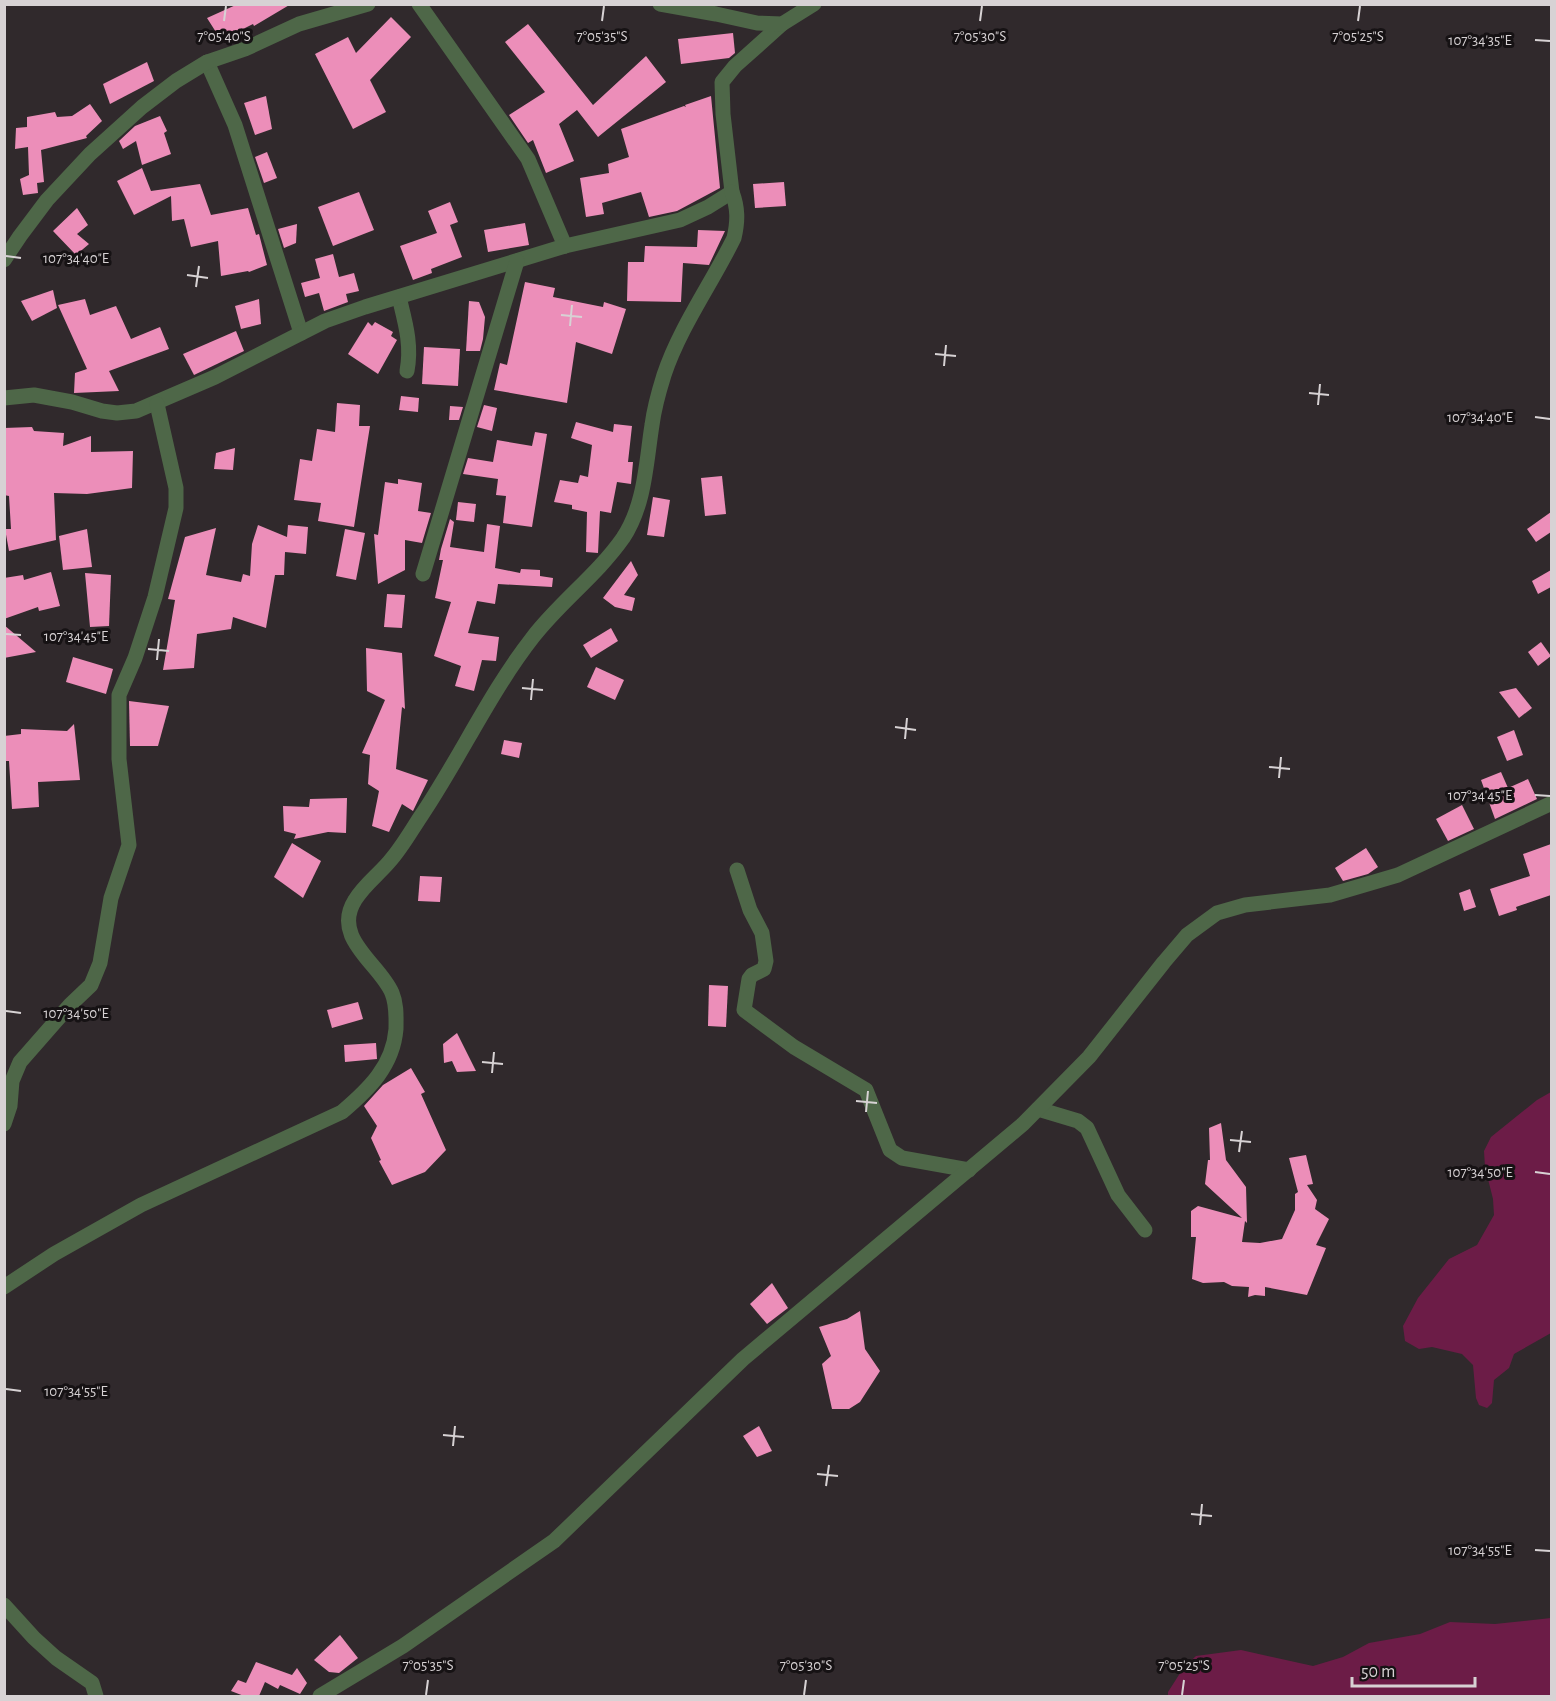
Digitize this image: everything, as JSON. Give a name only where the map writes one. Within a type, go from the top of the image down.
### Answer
[{"type":"street","points":[[4,260],[47,200],[90,154],[142,107],[176,81],[207,62],[245,49],[299,24],[368,4]]},
{"type":"street","points":[[419,4],[528,159],[565,246]]},
{"type":"street","points":[[660,4],[757,23],[782,24]]},
{"type":"street","points":[[4,1287],[54,1254],[141,1205],[342,1112],[367,1091],[384,1069],[395,1038],[397,1012],[392,993],[352,937],[349,925],[353,902],[370,880],[391,860],[420,818],[533,637],[623,537],[639,504],[652,422],[665,374],[685,329],[734,238],[737,206],[732,192],[723,114],[722,82],[735,66],[782,24],[814,4]]},
{"type":"street","points":[[207,62],[235,125],[301,333]]},
{"type":"street","points":[[4,398],[34,395],[72,402],[102,411],[117,413],[136,411],[157,404],[215,377],[325,321],[565,246],[680,220],[708,207],[732,192]]},
{"type":"street","points":[[423,574],[517,261]]},
{"type":"street","points":[[399,297],[411,354],[407,371]]},
{"type":"street","points":[[4,1124],[10,1106],[12,1081],[20,1062],[70,1005],[91,985],[100,963],[111,898],[129,845],[119,759],[119,695],[135,658],[155,597],[176,508],[176,488],[157,404]]},
{"type":"street","points":[[320,1696],[403,1646],[554,1541],[743,1359],[1023,1124],[1089,1057],[1188,935],[1216,913],[1245,905],[1330,895],[1398,875],[1551,803]]},
{"type":"street","points":[[737,870],[750,910],[761,928],[766,962],[764,969],[749,978],[744,1010],[794,1047],[866,1090],[887,1143],[894,1154],[902,1158],[969,1170]]},
{"type":"street","points":[[1038,1109],[1078,1121],[1087,1128],[1118,1195],[1145,1230]]},
{"type":"street","points":[[4,1605],[56,1658],[92,1683],[96,1696]]},
{"type":"shaded area","points":[[1551,1092],[1551,1333],[1514,1354],[1509,1368],[1494,1380],[1492,1403],[1487,1408],[1479,1405],[1476,1398],[1473,1365],[1462,1354],[1432,1347],[1419,1349],[1405,1341],[1403,1326],[1418,1298],[1449,1259],[1477,1245],[1494,1215],[1484,1151],[1491,1137],[1537,1100]]},
{"type":"shaded area","points":[[1551,1618],[1551,1696],[1168,1696],[1168,1692],[1184,1667],[1196,1656],[1241,1650],[1313,1666],[1343,1657],[1369,1643],[1420,1634],[1450,1622],[1495,1624]]},
{"type":"building","points":[[238,4],[291,4],[254,26],[253,24],[221,40],[207,18]]},
{"type":"building","points":[[391,17],[411,37],[370,80],[386,112],[353,129],[315,54],[348,37],[356,53]]},
{"type":"building","points":[[528,24],[593,105],[646,56],[666,82],[598,137],[577,110],[559,124],[574,161],[546,173],[533,140],[528,143],[509,115],[545,92],[505,42]]},
{"type":"building","points":[[733,33],[735,53],[729,58],[681,64],[678,39]]},
{"type":"building","points":[[147,62],[154,81],[110,104],[103,84]]},
{"type":"building","points":[[266,96],[272,129],[255,135],[244,103]]},
{"type":"building","points":[[711,96],[720,188],[677,211],[649,217],[641,192],[602,203],[604,214],[586,217],[580,178],[609,173],[608,164],[629,157],[621,129]]},
{"type":"building","points":[[90,104],[102,121],[86,136],[87,138],[41,150],[44,182],[37,183],[38,193],[23,195],[20,179],[29,175],[28,147],[15,149],[16,128],[27,127],[27,117],[55,112],[57,117],[72,116]]},
{"type":"building","points":[[160,116],[167,131],[164,133],[171,154],[142,165],[136,141],[123,149],[119,141],[135,126]]},
{"type":"building","points":[[267,152],[277,178],[264,183],[255,157]]},
{"type":"building","points":[[142,168],[151,191],[200,184],[211,215],[248,208],[256,235],[259,234],[267,265],[249,272],[221,276],[218,241],[191,247],[184,219],[172,221],[171,196],[134,215],[117,181]]},
{"type":"building","points":[[784,182],[786,206],[755,208],[753,184]]},
{"type":"building","points":[[359,192],[374,230],[333,246],[318,207]]},
{"type":"building","points":[[450,202],[458,222],[450,225],[462,257],[431,269],[432,273],[413,280],[400,246],[437,233],[428,211]]},
{"type":"building","points":[[77,208],[88,225],[77,234],[89,244],[76,255],[53,231]]},
{"type":"building","points":[[525,223],[529,245],[488,252],[484,230]]},
{"type":"building","points":[[297,224],[296,243],[284,248],[278,229]]},
{"type":"building","points":[[698,230],[725,231],[709,265],[683,263],[681,302],[627,301],[628,262],[644,262],[645,246],[697,247]]},
{"type":"building","points":[[333,254],[339,277],[354,273],[359,291],[346,294],[348,302],[324,311],[319,293],[305,297],[301,283],[320,278],[315,259]]},
{"type":"building","points":[[525,282],[555,288],[553,297],[603,307],[604,302],[626,309],[612,354],[576,342],[567,403],[494,390],[500,363],[507,365]]},
{"type":"building","points":[[53,290],[57,308],[32,321],[21,301]]},
{"type":"building","points":[[85,299],[90,315],[116,306],[131,339],[160,327],[169,349],[109,371],[119,391],[74,393],[75,373],[87,369],[58,305]]},
{"type":"building","points":[[259,299],[261,324],[241,329],[235,306]]},
{"type":"building","points":[[469,301],[479,302],[485,317],[480,351],[466,351]]},
{"type":"building","points":[[368,322],[372,326],[375,322],[393,332],[391,336],[397,340],[378,374],[348,354]]},
{"type":"building","points":[[236,331],[244,351],[194,375],[183,354]]},
{"type":"building","points":[[424,347],[460,349],[458,386],[422,384]]},
{"type":"building","points":[[401,396],[419,398],[418,412],[399,410]]},
{"type":"building","points":[[337,403],[360,405],[359,426],[370,426],[354,527],[318,521],[321,503],[294,500],[300,459],[312,461],[317,429],[335,432]]},
{"type":"building","points":[[484,405],[497,408],[492,431],[477,427]]},
{"type":"building","points":[[450,406],[463,407],[459,420],[449,420]]},
{"type":"building","points":[[576,422],[613,432],[614,424],[632,426],[628,462],[633,462],[631,484],[617,482],[611,513],[600,511],[598,553],[586,552],[587,512],[572,509],[572,505],[554,502],[560,480],[578,483],[580,475],[588,477],[592,445],[571,438]]},
{"type":"building","points":[[32,427],[34,431],[64,433],[63,446],[91,436],[91,452],[133,451],[132,488],[87,494],[54,493],[56,540],[9,551],[5,529],[11,529],[9,496],[4,495],[4,428]]},
{"type":"building","points":[[535,432],[547,434],[532,527],[503,523],[506,496],[496,495],[498,479],[463,474],[468,458],[493,462],[497,440],[532,446]]},
{"type":"building","points":[[235,448],[233,470],[214,469],[216,453]]},
{"type":"building","points":[[722,476],[726,514],[705,516],[701,478]]},
{"type":"building","points":[[398,479],[422,483],[418,511],[431,513],[422,543],[405,540],[405,570],[378,584],[374,534],[378,535],[385,482],[398,484]]},
{"type":"building","points":[[653,497],[670,500],[664,537],[647,535]]},
{"type":"building","points":[[458,502],[476,504],[474,522],[456,520]]},
{"type":"building","points":[[1551,512],[1551,532],[1536,542],[1527,529]]},
{"type":"building","points":[[450,519],[454,522],[450,547],[484,552],[487,524],[500,526],[495,568],[520,573],[521,569],[540,570],[540,576],[553,578],[552,587],[498,584],[495,604],[477,601],[468,633],[499,637],[496,661],[482,660],[474,691],[455,686],[461,666],[434,656],[451,602],[435,598],[443,560],[439,560],[441,549]]},
{"type":"building","points":[[258,525],[287,537],[288,525],[308,527],[306,554],[285,552],[284,575],[275,575],[266,628],[233,617],[231,629],[197,634],[194,668],[163,670],[175,600],[168,599],[185,537],[216,528],[206,575],[241,582],[243,574],[250,576],[252,544]]},
{"type":"building","points":[[87,529],[92,567],[63,570],[59,536]]},
{"type":"building","points":[[345,529],[365,533],[356,580],[336,576]]},
{"type":"building","points":[[631,561],[638,575],[624,595],[635,598],[632,611],[615,607],[603,598]]},
{"type":"building","points":[[1551,570],[1551,587],[1538,594],[1532,581]]},
{"type":"building","points":[[51,572],[60,606],[39,611],[38,607],[4,619],[4,578],[23,575],[24,580]]},
{"type":"building","points":[[85,573],[111,575],[109,626],[90,627]]},
{"type":"building","points":[[387,594],[405,595],[402,628],[384,627]]},
{"type":"building","points":[[4,625],[36,652],[4,658]]},
{"type":"building","points":[[611,628],[618,641],[591,658],[583,645]]},
{"type":"building","points":[[1541,642],[1551,656],[1538,666],[1528,652]]},
{"type":"building","points":[[366,648],[402,653],[405,709],[402,707],[396,769],[428,780],[413,811],[402,804],[389,832],[372,826],[379,791],[368,784],[370,755],[362,753],[385,700],[367,691]]},
{"type":"building","points":[[73,657],[113,669],[106,694],[66,682]]},
{"type":"building","points":[[596,667],[624,680],[615,700],[587,687]]},
{"type":"building","points":[[1516,688],[1532,708],[1519,718],[1499,692]]},
{"type":"building","points":[[129,701],[169,706],[158,746],[130,746]]},
{"type":"building","points":[[74,724],[80,780],[38,782],[39,807],[12,809],[9,761],[4,761],[4,736],[21,734],[21,729],[67,731]]},
{"type":"building","points":[[1514,730],[1523,755],[1507,761],[1497,737]]},
{"type":"building","points":[[504,740],[522,743],[519,758],[501,754]]},
{"type":"building","points":[[1501,772],[1508,788],[1528,779],[1537,799],[1495,819],[1481,780]]},
{"type":"building","points":[[347,798],[346,833],[328,832],[294,839],[296,834],[284,831],[283,806],[309,807],[310,799]]},
{"type":"building","points":[[1462,805],[1474,829],[1448,841],[1436,819]]},
{"type":"building","points":[[292,843],[321,861],[303,898],[274,877]]},
{"type":"building","points":[[1551,844],[1551,895],[1516,907],[1517,910],[1499,916],[1490,889],[1530,876],[1523,854]]},
{"type":"building","points":[[1366,848],[1378,867],[1368,874],[1343,881],[1335,868]]},
{"type":"building","points":[[420,876],[442,877],[440,902],[418,901]]},
{"type":"building","points":[[1470,889],[1476,907],[1464,911],[1459,893]]},
{"type":"building","points":[[709,985],[728,986],[726,1027],[708,1026]]},
{"type":"building","points":[[358,1002],[363,1019],[332,1028],[327,1010]]},
{"type":"building","points":[[457,1033],[476,1071],[457,1072],[452,1061],[444,1063],[443,1044]]},
{"type":"building","points":[[376,1043],[377,1059],[345,1062],[344,1045]]},
{"type":"building","points":[[411,1068],[425,1092],[421,1094],[446,1150],[425,1172],[392,1185],[379,1161],[381,1160],[371,1138],[377,1126],[364,1106],[383,1085]]},
{"type":"building","points":[[1221,1123],[1226,1160],[1246,1187],[1247,1223],[1245,1221],[1242,1242],[1260,1243],[1282,1239],[1295,1210],[1295,1194],[1298,1192],[1289,1158],[1306,1155],[1313,1184],[1307,1185],[1317,1200],[1315,1209],[1329,1219],[1316,1245],[1326,1248],[1307,1295],[1265,1287],[1265,1296],[1248,1297],[1249,1287],[1232,1286],[1224,1282],[1203,1283],[1192,1279],[1196,1237],[1191,1237],[1191,1211],[1198,1206],[1242,1218],[1205,1184],[1208,1160],[1210,1160],[1209,1128]]},
{"type":"building","points":[[772,1283],[788,1308],[767,1324],[750,1304]]},
{"type":"building","points":[[860,1311],[865,1349],[880,1371],[860,1402],[849,1409],[832,1409],[822,1364],[831,1356],[819,1327],[847,1319]]},
{"type":"building","points":[[759,1426],[772,1451],[757,1457],[743,1436]]},
{"type":"building","points":[[340,1635],[358,1658],[339,1673],[329,1672],[314,1660]]},
{"type":"building","points":[[256,1662],[292,1675],[297,1668],[307,1683],[300,1694],[280,1685],[278,1689],[265,1682],[259,1696],[244,1696],[231,1691],[238,1680],[246,1683]]}]
